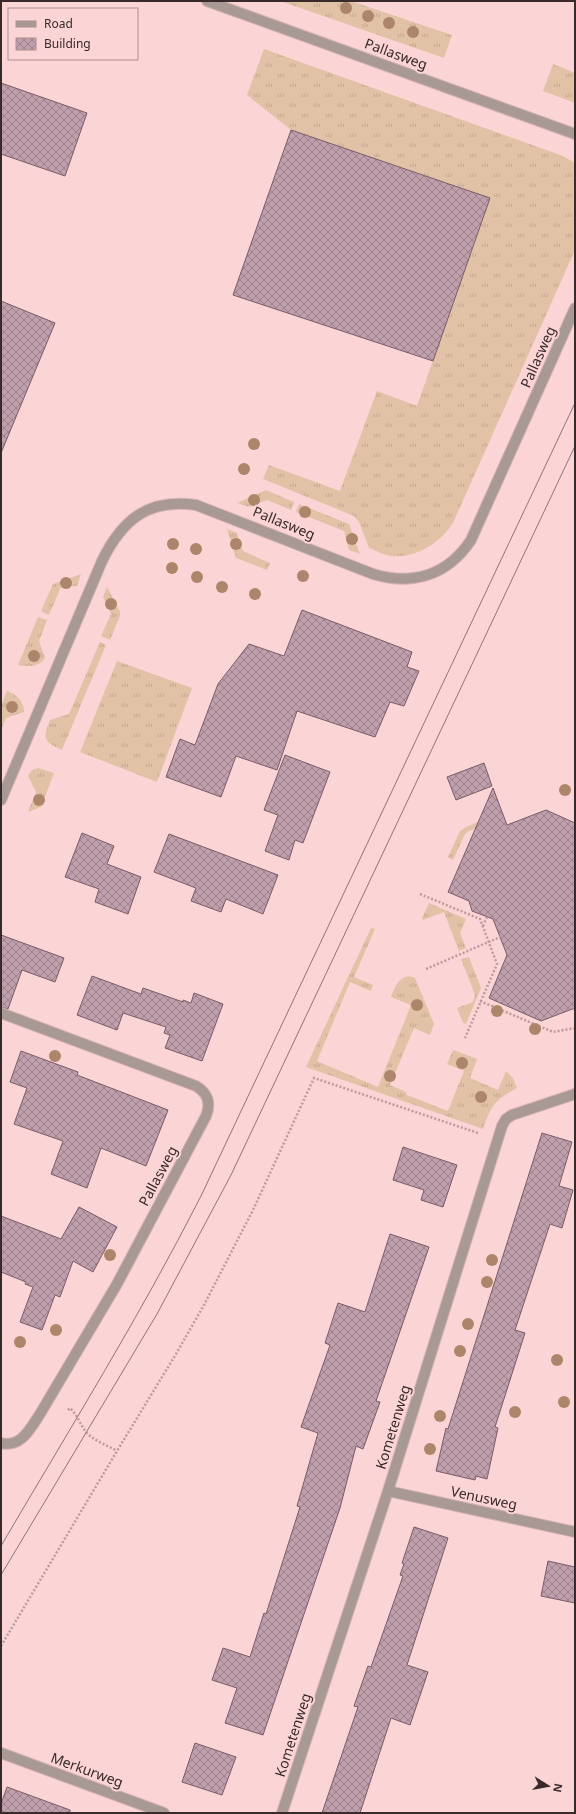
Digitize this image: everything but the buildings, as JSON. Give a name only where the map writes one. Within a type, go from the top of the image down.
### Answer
[{"type":"street","name":"Pallasweg","points":[[207,1],[575,134]]},
{"type":"street","name":"Pallasweg","points":[[1,800],[102,561],[116,536],[132,519],[149,509],[161,506],[179,503],[196,505],[373,574],[393,579],[404,579],[428,575],[458,557],[471,540],[575,308]]},
{"type":"street","name":"Pallasweg","points":[[1,1013],[196,1086],[204,1093],[208,1100],[206,1116],[117,1284],[40,1414],[29,1431],[20,1441],[11,1444],[1,1443]]},
{"type":"street","name":"Kometenweg","points":[[282,1813],[388,1491],[502,1126],[508,1116],[575,1094]]},
{"type":"street","name":"Venusweg","points":[[388,1491],[575,1532]]},
{"type":"street","name":"Merkurweg","points":[[1,1753],[164,1813]]},
{"type":"path","points":[[420,894],[480,920],[497,964],[465,1038]]},
{"type":"path","points":[[483,927],[487,917]]},
{"type":"path","points":[[426,969],[500,937]]},
{"type":"path","points":[[480,1001],[553,1032],[575,1028]]},
{"type":"path","points":[[1,1646],[204,1305],[253,1210],[314,1078],[498,1140]]},
{"type":"path","points":[[40,1414],[51,1421],[55,1415],[64,1415],[70,1408],[78,1416],[86,1432],[96,1440],[117,1450]]},
{"type":"green space","points":[[280,1],[351,1],[452,35],[444,58]]},
{"type":"green space","points":[[264,49],[563,156],[575,163],[575,250],[453,523],[435,542],[428,547],[411,554],[390,556],[369,548],[359,522],[354,516],[263,479],[269,465],[340,491],[377,391],[417,406],[490,198],[291,130],[247,95]]},
{"type":"green space","points":[[553,64],[575,73],[575,103],[543,91]]},
{"type":"green space","points":[[266,490],[294,502],[291,510],[267,500],[250,507],[237,503]]},
{"type":"green space","points":[[299,504],[349,524],[360,554],[349,550],[344,531],[296,512]]},
{"type":"green space","points":[[227,529],[237,533],[243,551],[270,563],[267,570],[236,558]]},
{"type":"green space","points":[[81,574],[77,586],[61,587],[49,615],[41,611],[53,584]]},
{"type":"green space","points":[[107,587],[120,612],[120,616],[110,640],[101,636],[111,614],[103,597]]},
{"type":"green space","points":[[38,617],[47,620],[39,641],[45,658],[37,665],[18,665]]},
{"type":"green space","points":[[100,642],[106,645],[62,750],[51,745],[46,739],[47,726],[50,720],[69,714]]},
{"type":"green space","points":[[117,661],[192,688],[157,782],[80,752]]},
{"type":"green space","points":[[7,691],[14,694],[19,699],[23,705],[24,712],[6,718],[1,730],[1,706]]},
{"type":"green space","points":[[38,768],[54,773],[41,807],[28,812],[36,792],[28,776],[32,770]]},
{"type":"green space","points":[[497,814],[499,819],[465,834],[453,860],[448,857],[460,831]]},
{"type":"green space","points":[[429,903],[466,919],[460,933],[466,948],[459,951],[444,912],[423,920],[422,918]]},
{"type":"green space","points":[[371,928],[375,929],[354,977],[373,985],[371,991],[350,982],[317,1061],[378,1087],[411,1005],[391,997],[394,989],[402,978],[415,978],[434,1024],[430,1035],[414,1028],[390,1085],[406,1092],[407,1095],[448,1111],[464,1071],[447,1064],[453,1050],[477,1059],[470,1078],[498,1090],[506,1071],[513,1078],[517,1088],[503,1096],[495,1104],[483,1129],[306,1067]]},
{"type":"green space","points":[[469,957],[481,988],[466,1024],[463,1023],[457,1008],[473,1002],[475,995],[461,959]]},
{"type":"tram line","points":[[1,1546],[129,1329],[201,1196],[575,403]]},
{"type":"tram line","points":[[1,1575],[157,1314],[231,1175],[575,446]]}]
